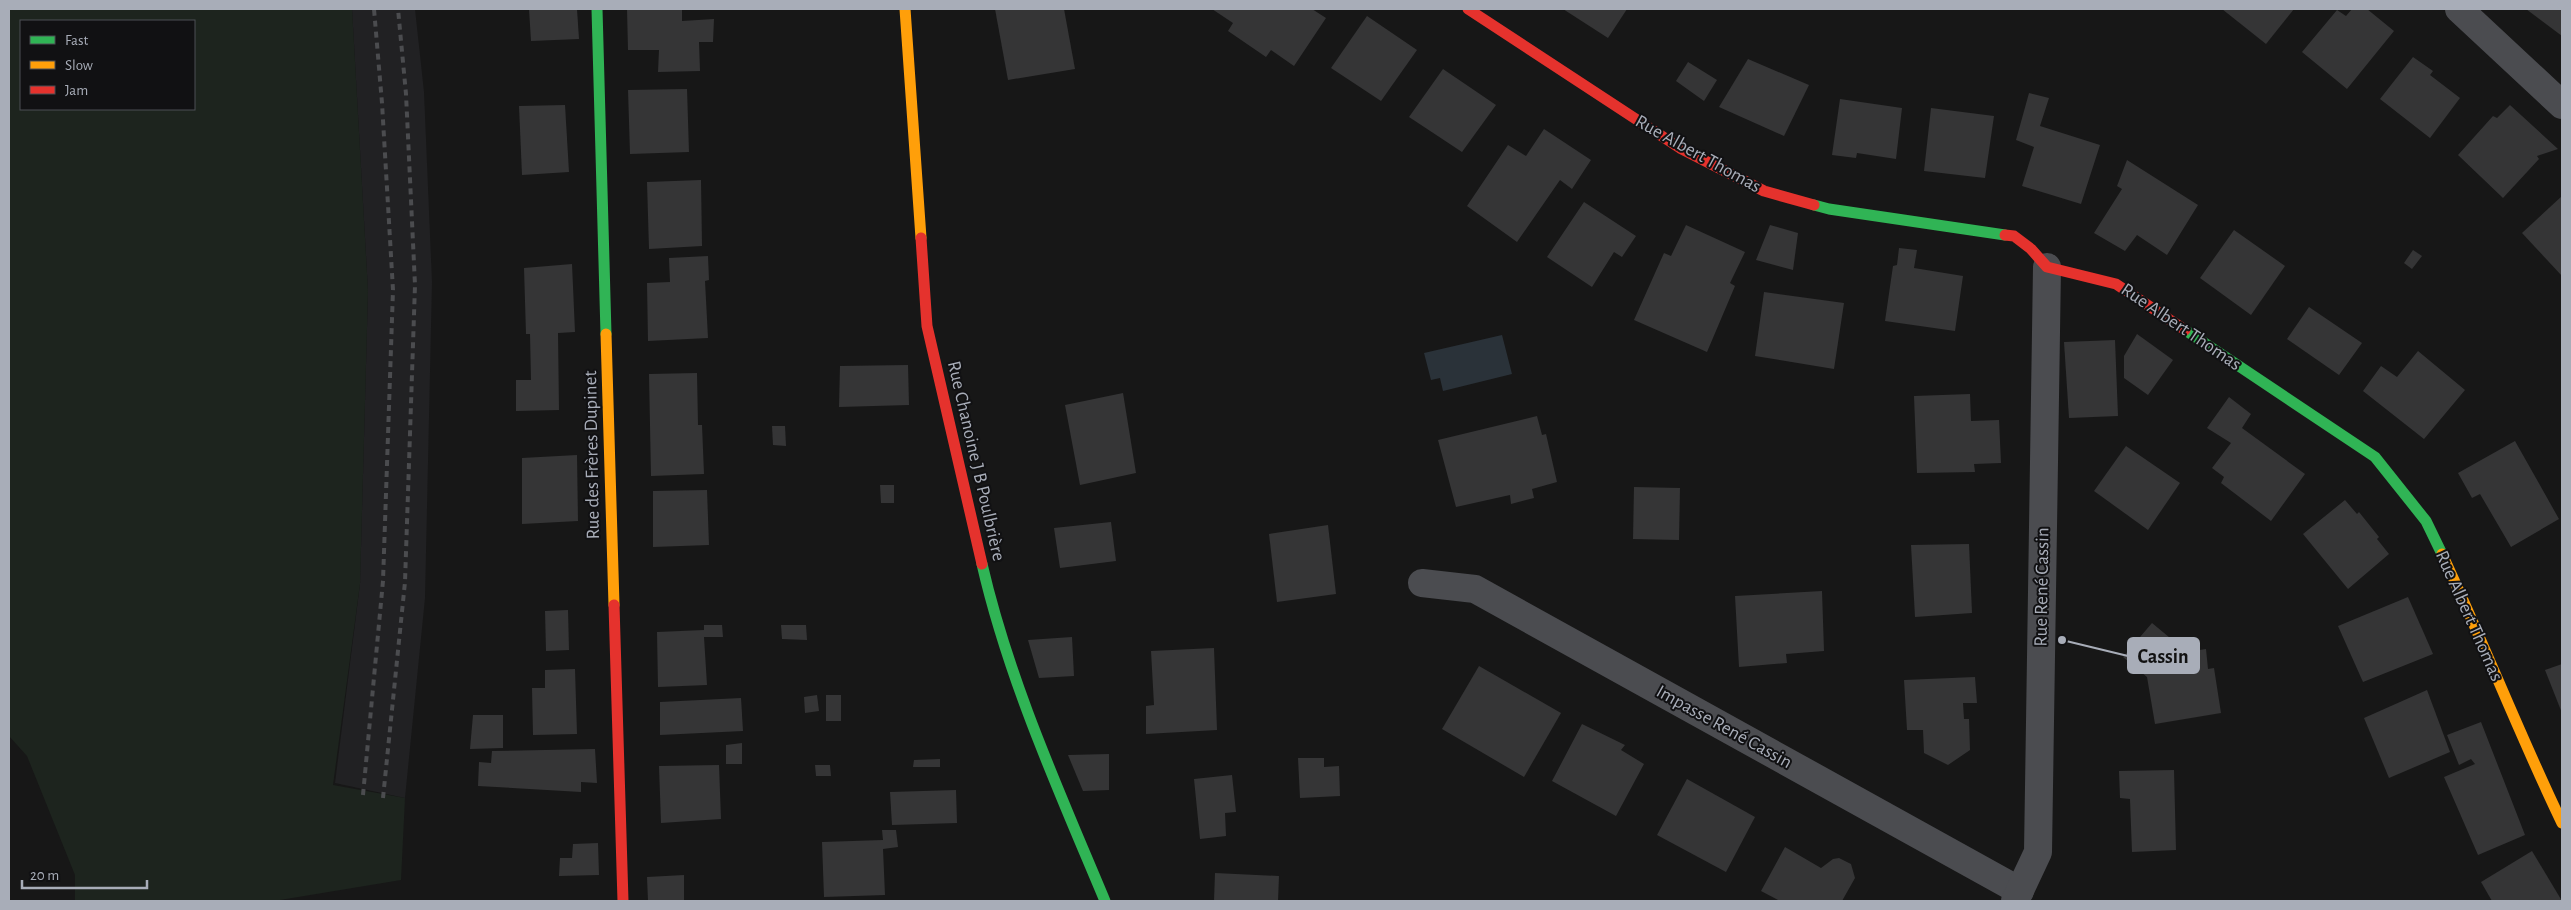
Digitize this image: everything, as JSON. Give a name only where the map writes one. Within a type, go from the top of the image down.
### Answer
[{"type":"street","name":"Rue des Frères Dupinet","points":[[597,9],[622,901]]},
{"type":"street","name":"Rue Chanoine J B Poulbrière","points":[[905,9],[927,326],[990,597],[1038,742],[1104,901]]},
{"type":"street","name":"Rue Albert Thomas","points":[[1468,9],[1680,148],[1764,191],[1828,209],[2014,236],[2031,249],[2047,267],[2116,284],[2375,457],[2426,521],[2477,629],[2532,761],[2562,823]]},
{"type":"street","points":[[2459,9],[2562,105]]},
{"type":"street","name":"Rue René Cassin","points":[[2017,896],[2038,852],[2047,267]]},
{"type":"street","name":"Impasse René Cassin","points":[[1422,583],[1475,589],[2017,896]]},
{"type":"shaded area","points":[[9,9],[352,9],[368,291],[360,584],[333,785],[405,798],[401,880],[274,901],[75,901],[75,875],[27,756],[9,736]]},
{"type":"shaded area","points":[[352,9],[415,9],[424,92],[432,282],[425,598],[405,798],[335,783],[360,584],[368,291]]},
{"type":"shaded area","points":[[1502,335],[1512,374],[1443,391],[1440,378],[1431,380],[1424,353]]},
{"type":"building","points":[[529,9],[577,9],[579,39],[531,41]]},
{"type":"building","points":[[627,9],[682,9],[682,21],[714,19],[713,42],[699,42],[700,71],[658,72],[659,50],[628,50]]},
{"type":"building","points":[[995,9],[1064,9],[1075,69],[1008,80]]},
{"type":"building","points":[[1212,9],[1312,9],[1326,18],[1294,66],[1271,50],[1266,57],[1228,31],[1233,23]]},
{"type":"building","points":[[1563,9],[1627,9],[1608,38]]},
{"type":"building","points":[[2222,9],[2294,9],[2266,44]]},
{"type":"building","points":[[2352,9],[2367,9],[2394,31],[2347,89],[2302,52],[2337,10],[2346,16]]},
{"type":"building","points":[[2526,9],[2562,9],[2562,36]]},
{"type":"building","points":[[1367,16],[1417,50],[1381,101],[1331,68]]},
{"type":"building","points":[[2413,57],[2433,71],[2430,75],[2460,98],[2430,138],[2380,99]]},
{"type":"building","points":[[1748,59],[1809,85],[1784,136],[1719,107]]},
{"type":"building","points":[[1688,62],[1717,80],[1704,101],[1676,81]]},
{"type":"building","points":[[1443,69],[1496,105],[1462,152],[1409,117]]},
{"type":"building","points":[[687,89],[689,152],[630,154],[628,90]]},
{"type":"building","points":[[2029,93],[2049,98],[2040,126],[2100,145],[2081,204],[2022,186],[2034,147],[2016,140]]},
{"type":"building","points":[[1840,99],[1902,108],[1896,159],[1857,153],[1856,158],[1832,155]]},
{"type":"building","points":[[565,105],[569,172],[522,175],[519,106]]},
{"type":"building","points":[[2510,105],[2558,149],[2537,156],[2539,159],[2503,198],[2458,155],[2493,116],[2497,118]]},
{"type":"building","points":[[1931,108],[1994,116],[1985,178],[1924,171]]},
{"type":"building","points":[[1544,129],[1591,160],[1572,189],[1560,180],[1517,242],[1467,206],[1508,145],[1526,156]]},
{"type":"building","points":[[2127,160],[2198,205],[2167,255],[2137,235],[2125,251],[2094,233],[2122,189],[2117,186]]},
{"type":"building","points":[[701,180],[702,246],[649,249],[647,182]]},
{"type":"building","points":[[2562,196],[2562,276],[2522,233]]},
{"type":"building","points":[[1584,202],[1636,236],[1622,257],[1614,252],[1592,287],[1547,257]]},
{"type":"building","points":[[1686,225],[1745,252],[1730,283],[1735,286],[1707,352],[1634,320],[1664,253],[1671,256]]},
{"type":"building","points":[[1770,225],[1798,233],[1793,270],[1756,260]]},
{"type":"building","points":[[2234,230],[2285,266],[2251,315],[2200,278]]},
{"type":"building","points":[[1899,248],[1917,250],[1914,268],[1963,276],[1955,331],[1885,321],[1893,266],[1897,265]]},
{"type":"building","points":[[2413,250],[2422,256],[2412,269],[2404,263]]},
{"type":"building","points":[[708,256],[709,280],[705,281],[708,338],[648,341],[647,283],[670,282],[669,258]]},
{"type":"building","points":[[572,264],[575,332],[558,333],[559,410],[516,411],[516,380],[531,380],[530,334],[526,334],[524,268]]},
{"type":"building","points":[[1764,292],[1844,303],[1834,369],[1755,356]]},
{"type":"building","points":[[2309,307],[2362,343],[2339,375],[2287,339]]},
{"type":"building","points":[[2137,334],[2173,360],[2148,395],[2124,378],[2124,356]]},
{"type":"building","points":[[2115,340],[2118,416],[2069,418],[2064,342]]},
{"type":"building","points":[[2418,351],[2465,390],[2424,439],[2363,391],[2381,366],[2397,377]]},
{"type":"building","points":[[908,365],[909,405],[839,407],[840,366]]},
{"type":"building","points":[[697,373],[698,425],[702,425],[704,474],[651,476],[649,374]]},
{"type":"building","points":[[1123,393],[1136,473],[1080,485],[1065,405]]},
{"type":"building","points":[[1970,394],[1971,421],[1999,420],[2001,463],[1974,464],[1975,472],[1917,473],[1914,396]]},
{"type":"building","points":[[2229,397],[2251,414],[2242,428],[2305,474],[2271,521],[2221,483],[2224,477],[2212,468],[2231,443],[2207,428]]},
{"type":"building","points":[[1537,416],[1542,435],[1546,434],[1557,482],[1532,489],[1534,498],[1511,504],[1510,495],[1456,507],[1438,440]]},
{"type":"building","points":[[772,426],[785,426],[786,446],[773,445]]},
{"type":"building","points":[[2515,441],[2559,519],[2511,547],[2480,494],[2472,498],[2458,473]]},
{"type":"building","points":[[2126,446],[2180,483],[2148,530],[2094,491]]},
{"type":"building","points":[[577,455],[578,521],[522,524],[522,458]]},
{"type":"building","points":[[880,485],[894,485],[894,503],[881,503]]},
{"type":"building","points":[[1634,487],[1680,488],[1679,540],[1633,539]]},
{"type":"building","points":[[707,490],[709,545],[653,547],[653,491]]},
{"type":"building","points":[[2345,500],[2357,514],[2359,512],[2379,537],[2377,539],[2389,554],[2348,589],[2303,534]]},
{"type":"building","points":[[1111,522],[1116,561],[1060,568],[1054,528]]},
{"type":"building","points":[[1328,525],[1336,594],[1277,602],[1269,534]]},
{"type":"building","points":[[1969,544],[1972,613],[1915,617],[1911,545]]},
{"type":"building","points":[[1822,591],[1824,651],[1786,654],[1787,663],[1739,667],[1735,596]]},
{"type":"building","points":[[2408,597],[2433,654],[2363,682],[2338,626]]},
{"type":"building","points":[[568,610],[569,650],[546,651],[545,611]]},
{"type":"building","points":[[2152,623],[2187,652],[2206,649],[2208,669],[2214,668],[2221,713],[2155,724],[2147,677],[2123,657]]},
{"type":"building","points":[[704,625],[722,625],[723,637],[704,637],[707,685],[658,687],[657,632],[704,630]]},
{"type":"building","points":[[781,625],[806,625],[807,640],[782,639]]},
{"type":"building","points":[[1072,637],[1074,676],[1039,678],[1028,640]]},
{"type":"building","points":[[1214,648],[1217,730],[1146,734],[1146,706],[1154,705],[1151,651]]},
{"type":"building","points":[[2562,664],[2562,713],[2545,670]]},
{"type":"building","points":[[1479,666],[1561,713],[1524,777],[1442,729]]},
{"type":"building","points":[[575,669],[577,734],[533,735],[532,688],[545,688],[545,670]]},
{"type":"building","points":[[1975,677],[1977,703],[1963,703],[1964,719],[1969,719],[1970,750],[1948,765],[1924,753],[1923,730],[1907,730],[1904,680]]},
{"type":"building","points":[[2427,690],[2450,752],[2389,778],[2364,718]]},
{"type":"building","points":[[817,695],[819,711],[805,713],[804,697]]},
{"type":"building","points":[[826,695],[841,695],[841,721],[826,721]]},
{"type":"building","points":[[741,698],[743,731],[660,735],[660,702]]},
{"type":"building","points":[[473,715],[503,715],[503,748],[470,749]]},
{"type":"building","points":[[2481,722],[2525,835],[2478,855],[2444,777],[2475,764],[2471,759],[2459,765],[2447,735]]},
{"type":"building","points":[[1582,724],[1625,745],[1621,750],[1644,764],[1616,816],[1552,781]]},
{"type":"building","points":[[742,743],[742,764],[726,764],[726,745]]},
{"type":"building","points":[[595,749],[597,783],[581,782],[581,792],[478,786],[479,762],[491,763],[492,751]]},
{"type":"building","points":[[1109,754],[1109,790],[1083,791],[1068,755]]},
{"type":"building","points":[[1298,758],[1324,758],[1324,767],[1339,766],[1340,796],[1300,798]]},
{"type":"building","points":[[940,759],[940,767],[913,767],[914,760]]},
{"type":"building","points":[[719,765],[721,819],[661,823],[659,766]]},
{"type":"building","points":[[815,765],[830,765],[831,776],[816,776]]},
{"type":"building","points":[[2174,770],[2176,850],[2132,852],[2130,799],[2120,798],[2119,771]]},
{"type":"building","points":[[1232,775],[1236,812],[1225,813],[1226,836],[1200,839],[1194,779]]},
{"type":"building","points":[[1687,779],[1755,817],[1726,872],[1657,835]]},
{"type":"building","points":[[956,790],[957,823],[892,825],[890,792]]},
{"type":"building","points":[[882,830],[896,830],[898,847],[883,849],[885,895],[824,897],[822,842],[883,840]]},
{"type":"building","points":[[598,843],[599,875],[559,876],[560,858],[572,858],[573,844]]},
{"type":"building","points":[[1785,847],[1821,868],[1833,859],[1839,858],[1851,864],[1855,878],[1842,901],[1780,901],[1761,891]]},
{"type":"building","points":[[2532,851],[2562,901],[2492,901],[2481,882]]},
{"type":"building","points":[[1215,873],[1279,876],[1278,901],[1214,901]]},
{"type":"building","points":[[684,875],[684,901],[648,901],[647,877]]},
{"type":"railway","points":[[363,795],[383,581],[393,290],[382,103],[374,9]]},
{"type":"railway","points":[[383,798],[405,582],[415,285],[406,94],[398,9]]},
{"type":"traffic: fast","points":[[597,9],[606,334]]},
{"type":"traffic: fast","points":[[1814,205],[1829,209],[2005,235]]},
{"type":"traffic: fast","points":[[2185,330],[2375,457],[2426,521],[2442,554]]},
{"type":"traffic: fast","points":[[982,564],[1006,651],[1036,735],[1105,901]]},
{"type":"traffic: slow","points":[[905,9],[921,238]]},
{"type":"traffic: slow","points":[[606,334],[614,605]]},
{"type":"traffic: slow","points":[[2442,554],[2562,823]]},
{"type":"traffic: jam","points":[[1468,9],[1680,148],[1764,191],[1814,205]]},
{"type":"traffic: jam","points":[[2005,235],[2014,236],[2031,249],[2047,267],[2116,284],[2185,330]]},
{"type":"traffic: jam","points":[[921,238],[927,326],[982,564]]},
{"type":"traffic: jam","points":[[614,605],[623,901]]},
{"type":"place","name":"Cassin","points":[[2062,640]]}]
